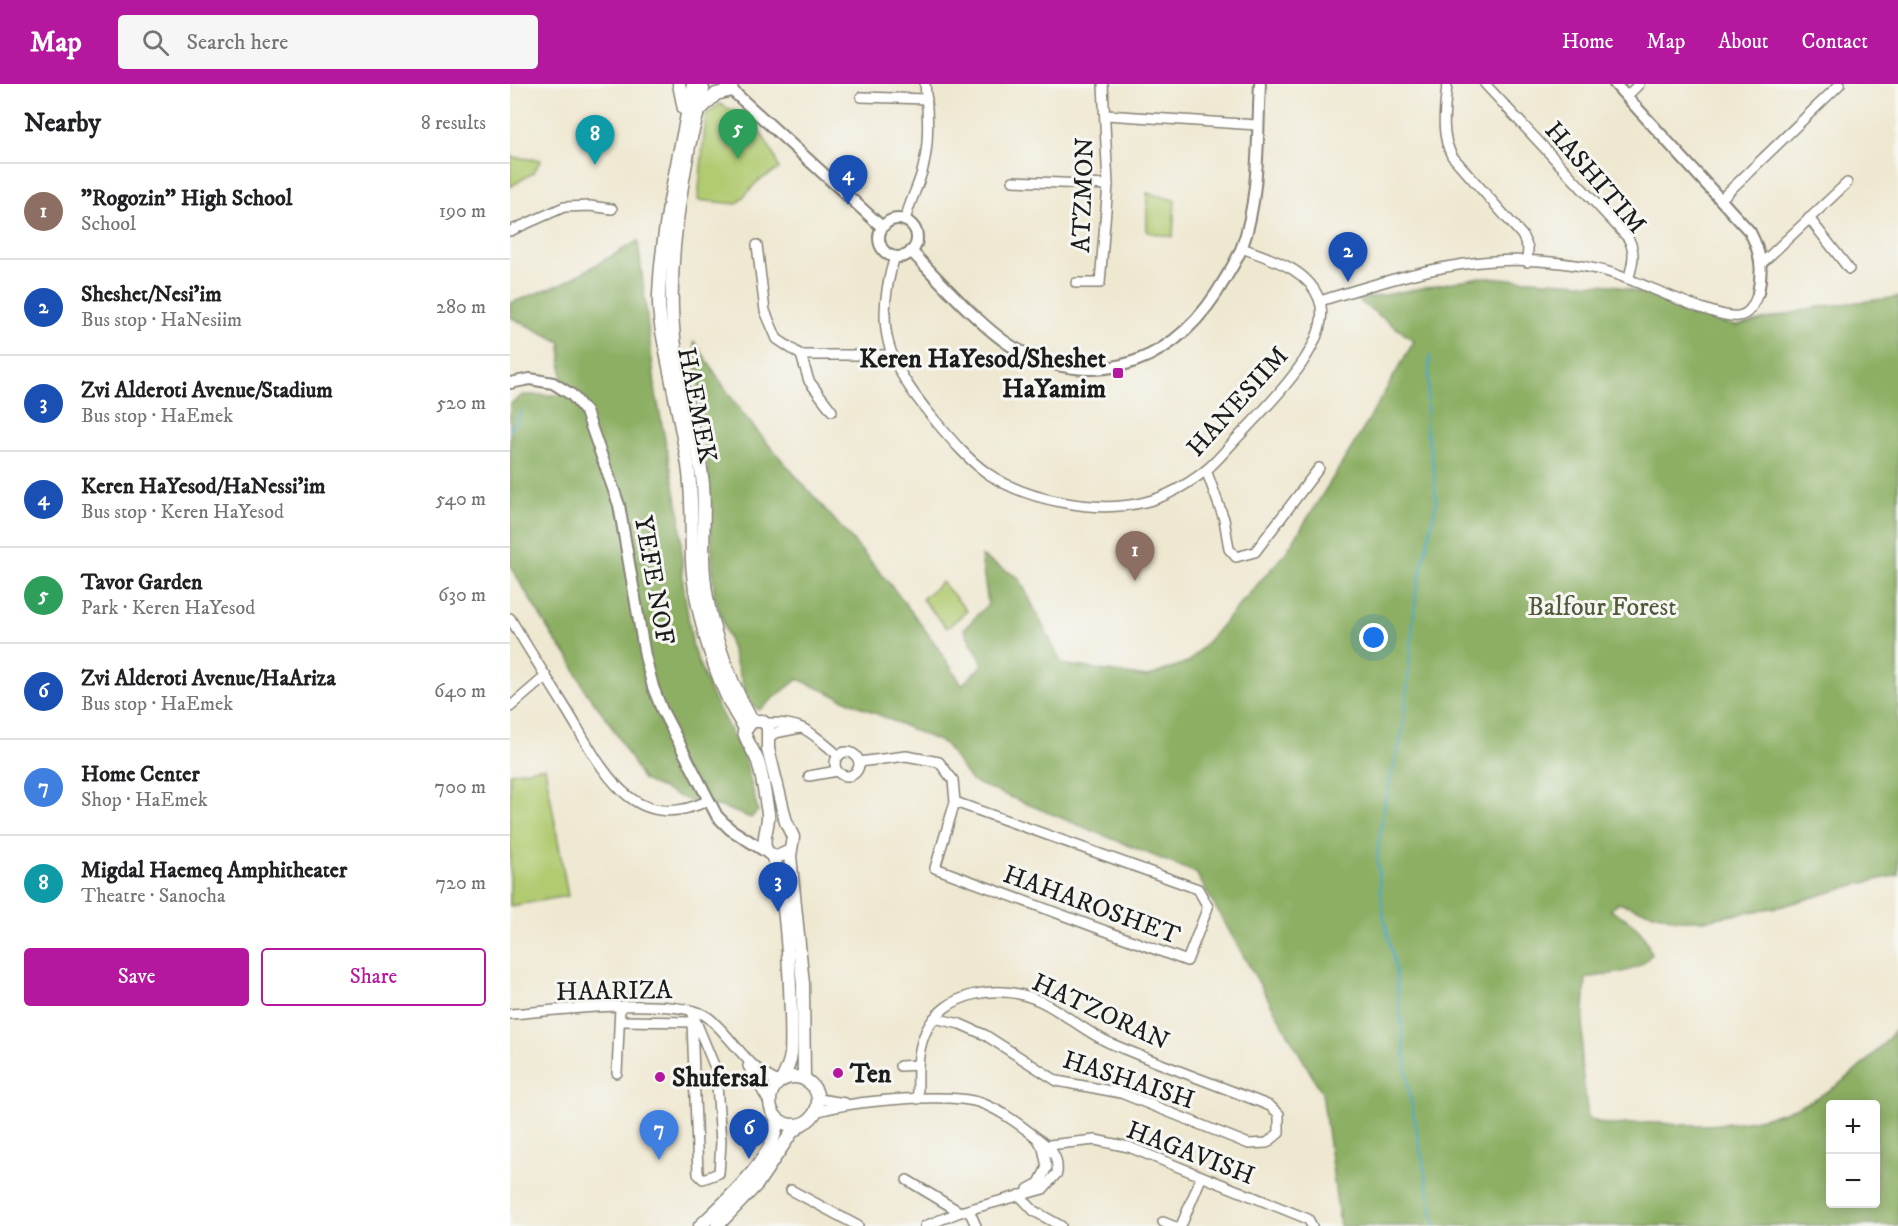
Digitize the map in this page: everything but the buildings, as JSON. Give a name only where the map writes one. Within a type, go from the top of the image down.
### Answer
[{"type":"main road","points":[[680,84],[686,124]]},
{"type":"main road","points":[[697,86],[717,84]]},
{"type":"main road","name":"HAEMEK","points":[[697,86],[676,161],[662,251],[659,298],[661,332],[688,466],[694,517],[692,562],[704,632],[729,701],[749,724]]},
{"type":"main road","name":"HAEMEK","points":[[697,86],[699,111],[689,146],[677,217],[673,310],[675,346],[702,473],[706,513],[703,557],[709,602],[734,689],[749,724],[745,736],[758,763],[768,819],[764,844],[780,878],[791,1012],[791,1057],[780,1081]]},
{"type":"main road","points":[[699,111],[716,94],[732,88]]},
{"type":"main road","points":[[749,724],[759,720],[766,723],[770,730],[768,749],[786,822],[793,837],[790,852],[803,984],[804,1079]]},
{"type":"main road","points":[[770,854],[782,857],[790,852]]},
{"type":"main road","points":[[700,1226],[760,1162],[777,1129],[776,1118],[770,1104],[772,1092],[780,1081],[793,1077],[804,1079],[814,1087],[819,1099],[816,1112],[792,1132],[757,1184],[717,1226]]},
{"type":"main road","points":[[776,1118],[786,1124],[801,1125]]},
{"type":"street","points":[[905,220],[910,200],[922,172],[927,144],[925,84]]},
{"type":"street","name":"ATZMON","points":[[1076,283],[1100,283],[1108,185],[1103,84]]},
{"type":"street","points":[[911,251],[986,325],[1016,349],[1069,369],[1102,370],[1152,356],[1180,336],[1201,316],[1242,248],[1251,208],[1260,84]]},
{"type":"street","points":[[1447,84],[1444,131],[1446,146],[1452,156],[1522,235],[1528,248],[1527,262]]},
{"type":"street","name":"HASHITIM","points":[[1485,84],[1628,238],[1633,247],[1634,258],[1629,277]]},
{"type":"street","points":[[1242,248],[1288,266],[1313,288],[1320,301],[1439,266],[1497,260],[1587,267],[1629,277],[1717,314],[1738,316],[1748,312],[1758,293],[1762,263],[1750,232],[1722,198],[1615,84]]},
{"type":"street","points":[[1627,96],[1640,84]]},
{"type":"street","points":[[1722,198],[1840,84]]},
{"type":"street","points":[[732,88],[882,227]]},
{"type":"street","points":[[861,97],[927,99]]},
{"type":"street","points":[[1106,115],[1257,125]]},
{"type":"street","points":[[1013,181],[1108,185]]},
{"type":"street","points":[[1762,263],[1847,183]]},
{"type":"street","points":[[510,231],[564,207],[590,206],[612,209]]},
{"type":"street","points":[[1809,218],[1850,269]]},
{"type":"street","points":[[905,220],[916,234],[916,243],[905,255],[895,256],[885,251],[880,243],[882,227],[890,221],[905,220]]},
{"type":"street","points":[[757,245],[765,311],[777,339],[801,355],[891,355]]},
{"type":"street","name":"HANESIIM","points":[[895,256],[885,297],[885,323],[891,355],[906,386],[951,439],[988,474],[1027,492],[1072,504],[1105,506],[1144,502],[1172,491],[1206,470],[1286,386],[1303,362],[1315,340],[1320,301]]},
{"type":"street","points":[[801,355],[809,381],[818,396],[832,411]]},
{"type":"street","name":"YEFE NOF","points":[[510,383],[530,379],[553,383],[572,395],[586,412],[618,501],[653,687],[707,801],[730,829],[770,854]]},
{"type":"street","points":[[1206,470],[1224,519],[1229,549],[1236,557],[1255,552],[1319,468]]},
{"type":"street","points":[[510,618],[612,784],[646,806],[663,811],[685,811],[707,801]]},
{"type":"street","points":[[510,707],[546,676]]},
{"type":"street","points":[[766,723],[795,723],[805,728],[839,756]]},
{"type":"street","points":[[768,738],[775,733],[805,728]]},
{"type":"street","points":[[849,752],[860,762],[858,770],[852,776],[844,776],[837,771],[835,765],[839,756],[849,752]]},
{"type":"street","points":[[860,762],[906,756],[939,762],[953,780],[955,802]]},
{"type":"street","points":[[809,776],[837,771]]},
{"type":"street","name":"HAHAROSHET","points":[[955,802],[1198,889],[1208,907],[1187,961],[935,868],[955,802]]},
{"type":"street","points":[[730,829],[749,836],[766,832]]},
{"type":"street","name":"HATZORAN","points":[[934,1018],[970,994],[1019,993],[1042,1002],[1097,1037],[1270,1106],[1279,1114],[1279,1133],[1267,1143],[1249,1144]]},
{"type":"street","name":"HAARIZA","points":[[510,1014],[668,1005],[692,1017],[708,1017],[764,1076],[780,1081]]},
{"type":"street","points":[[617,1073],[620,1007]]},
{"type":"street","points":[[620,1021],[692,1017]]},
{"type":"street","points":[[692,1017],[716,1070],[721,1142],[719,1173],[703,1179],[698,1174],[692,1017]]},
{"type":"street","points":[[918,1099],[918,1065],[924,1033],[934,1018]]},
{"type":"street","name":"HASHAISH","points":[[934,1018],[960,1024],[985,1035],[1057,1081],[1121,1093],[1249,1144]]},
{"type":"street","name":"HAARIZA","points":[[738,1051],[770,1104]]},
{"type":"street","points":[[900,1066],[918,1065]]},
{"type":"street","points":[[816,1112],[856,1104],[918,1099],[950,1098],[980,1102],[1008,1116],[1048,1145],[1058,1164],[1053,1181],[1043,1189],[965,1211],[925,1226]]},
{"type":"street","points":[[819,1099],[856,1104]]},
{"type":"street","points":[[1019,1195],[1039,1183],[1047,1167],[1043,1148],[1036,1137]]},
{"type":"street","name":"HAGAVISH","points":[[1048,1145],[1095,1140],[1129,1148],[1308,1219],[1312,1226]]},
{"type":"street","points":[[1181,1226],[1201,1178]]},
{"type":"street","points":[[908,1180],[965,1211],[976,1226]]},
{"type":"street","points":[[791,1190],[858,1226]]},
{"type":"street","points":[[1019,1195],[1034,1211],[1061,1226]]},
{"type":"green space","points":[[720,104],[741,115],[757,129],[770,147],[779,169],[758,181],[737,204],[698,200],[706,115]]},
{"type":"green space","points":[[510,157],[541,160],[533,173],[510,187]]},
{"type":"green space","points":[[1147,193],[1175,200],[1173,237],[1147,232]]},
{"type":"green space","points":[[638,241],[656,394],[680,516],[683,583],[693,648],[711,694],[745,759],[758,811],[751,818],[719,806],[698,805],[643,780],[608,720],[586,692],[568,656],[556,642],[510,566],[510,404],[523,395],[562,395],[561,342],[510,317],[510,303],[564,283]]},
{"type":"green space","name":"Balfour Forest","points":[[1480,277],[1614,285],[1692,310],[1718,322],[1736,326],[1818,307],[1898,297],[1898,875],[1783,906],[1705,920],[1678,920],[1618,903],[1610,910],[1636,927],[1645,939],[1651,954],[1646,961],[1631,969],[1586,978],[1581,1061],[1588,1117],[1595,1121],[1609,1125],[1650,1123],[1687,1125],[1750,1121],[1805,1104],[1830,1090],[1876,1052],[1898,1027],[1898,1225],[1340,1226],[1322,1093],[1196,873],[971,781],[945,744],[798,679],[759,710],[748,701],[714,593],[707,462],[694,341],[741,411],[887,581],[939,649],[962,685],[983,664],[964,629],[988,604],[981,556],[1019,578],[1062,664],[1147,677],[1190,661],[1287,551],[1361,433],[1414,341],[1358,300]]},
{"type":"green space","points":[[942,582],[967,611],[947,628],[922,599]]},
{"type":"green space","points":[[545,767],[568,896],[510,906],[510,773]]},
{"type":"waterway","points":[[1430,356],[1426,427],[1434,470],[1436,504],[1416,594],[1403,730],[1385,801],[1377,855],[1383,912],[1395,967],[1409,1091],[1435,1226]]},
{"type":"waterway","points":[[510,431],[522,411]]},
{"type":"place","name":"Tavor Garden","points":[[738,159]]},
{"type":"place","name":"Migdal Haemeq Amphitheater","points":[[595,165]]},
{"type":"place","name":"Keren HaYesod/HaNessi'im","points":[[848,205]]},
{"type":"place","name":"Sheshet/Nesi'im","points":[[1348,282]]},
{"type":"place","name":"Keren HaYesod/Sheshet HaYamim","points":[[1118,373]]},
{"type":"place","name":"\"Rogozin\" High School","points":[[1135,581]]},
{"type":"place","name":"Zvi Alderoti Avenue/Stadium","points":[[778,912]]},
{"type":"place","name":"Ten","points":[[838,1073]]},
{"type":"place","name":"Shufersal","points":[[660,1077]]},
{"type":"place","name":"Zvi Alderoti Avenue/HaAriza","points":[[749,1159]]},
{"type":"place","name":"Home Center","points":[[659,1160]]}]
